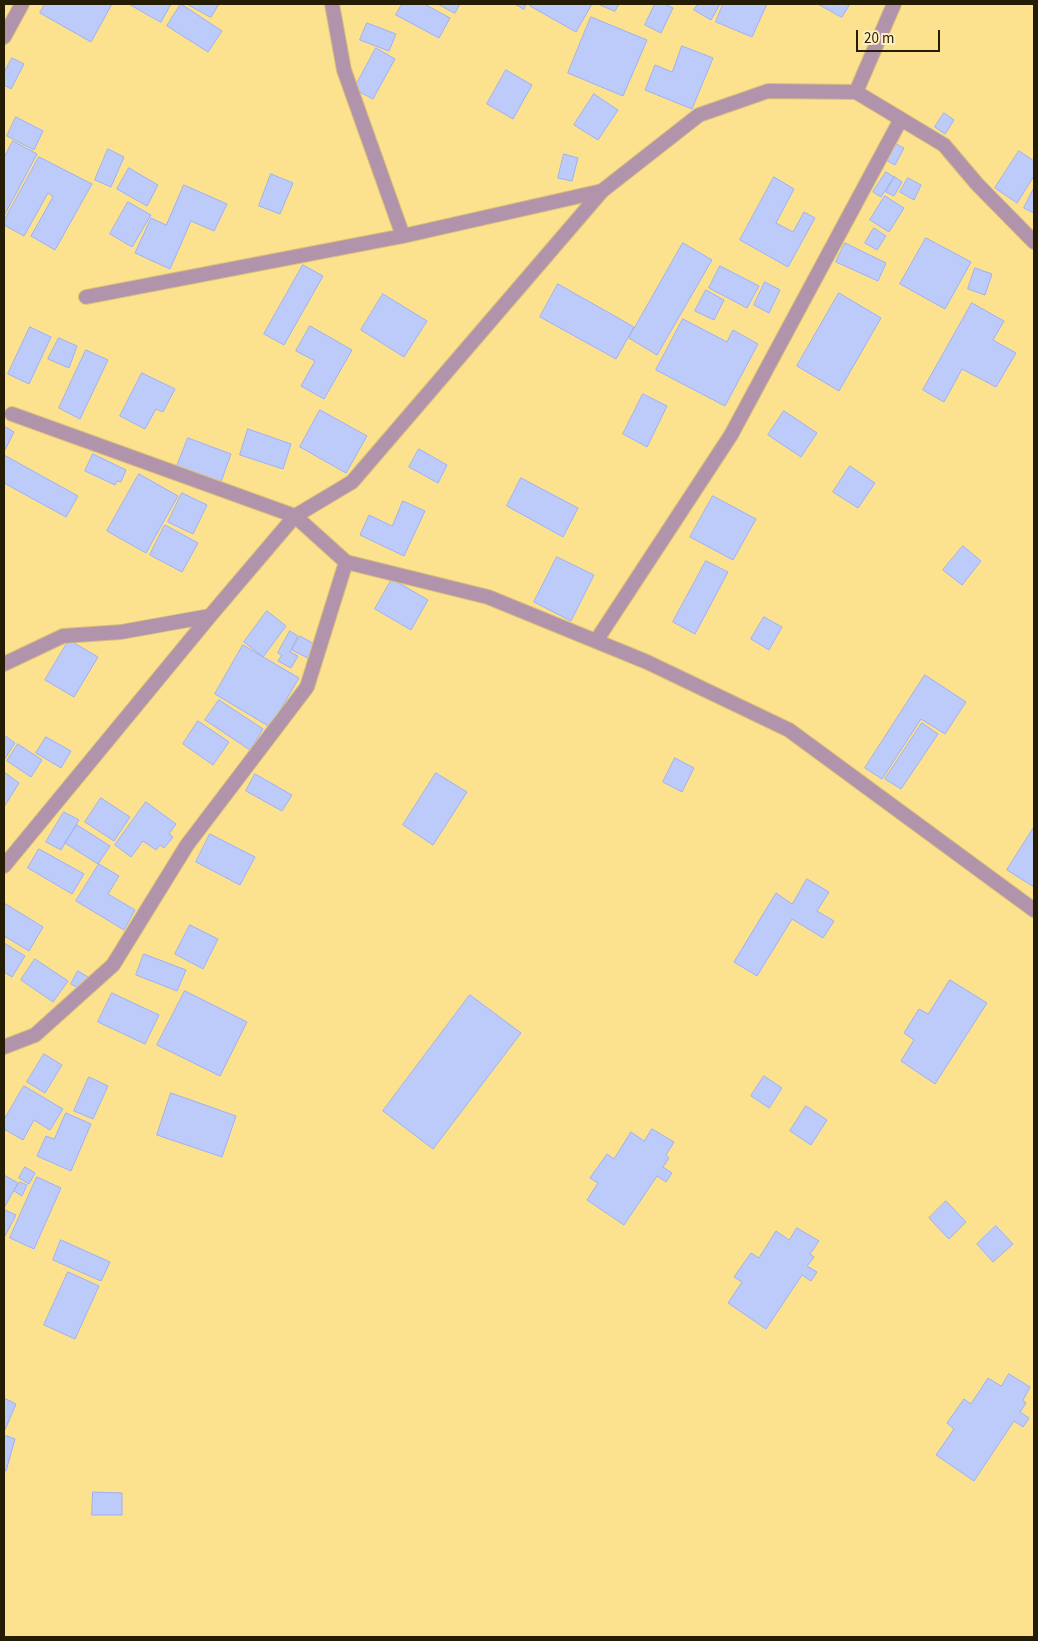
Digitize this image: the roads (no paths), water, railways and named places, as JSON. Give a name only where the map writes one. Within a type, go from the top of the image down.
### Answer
[{"type":"street","points":[[4,37],[22,4]]},
{"type":"street","points":[[332,4],[344,70],[403,236]]},
{"type":"street","points":[[856,92],[894,4]]},
{"type":"street","points":[[4,866],[295,516],[352,482],[602,191],[700,115],[768,90],[856,92],[944,145],[977,184],[1034,242]]},
{"type":"street","points":[[596,641],[731,435],[901,119]]},
{"type":"street","points":[[86,298],[403,236],[602,191]]},
{"type":"street","points":[[12,414],[295,516],[346,562],[488,597],[647,662],[789,730],[1034,910]]},
{"type":"street","points":[[4,1047],[35,1035],[113,965],[187,845],[307,687],[346,562]]},
{"type":"street","points":[[4,664],[63,636],[121,632],[210,616]]}]
